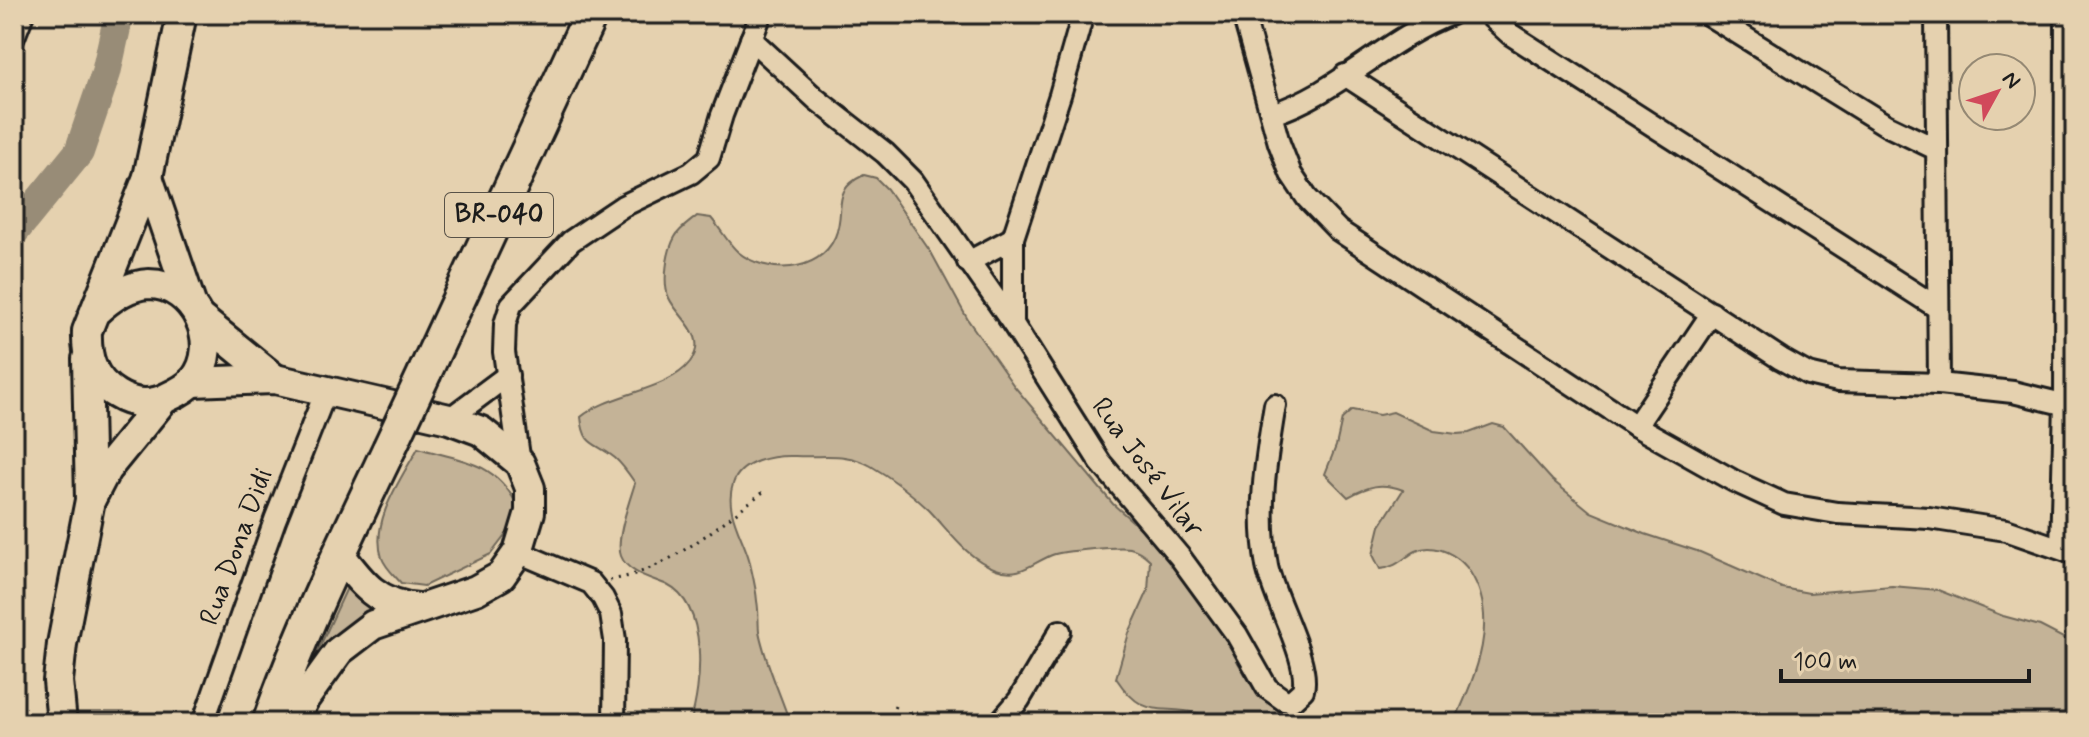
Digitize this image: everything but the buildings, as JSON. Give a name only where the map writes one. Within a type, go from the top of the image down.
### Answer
[{"type":"highway","name":"BR-040","points":[[269,723],[339,553],[591,14]]},
{"type":"main road","points":[[62,723],[58,681],[62,644],[90,500],[87,331],[148,177],[182,14]]},
{"type":"main road","points":[[90,500],[106,470],[163,400],[192,382],[200,370],[206,344],[148,177]]},
{"type":"main road","points":[[95,312],[119,293],[149,284],[173,291],[275,379]]},
{"type":"main road","points":[[87,352],[101,382],[114,393],[138,402],[163,400]]},
{"type":"main road","points":[[192,382],[275,379],[449,419],[481,431],[520,463],[530,488],[530,512],[518,552],[501,576],[476,590],[373,625],[339,651],[303,701],[294,723]]},
{"type":"main road","points":[[339,553],[353,572],[384,601],[396,606],[419,608]]},
{"type":"main road","points":[[259,723],[284,681]]},
{"type":"street","points":[[14,37],[23,14]]},
{"type":"street","points":[[520,463],[504,338],[511,305],[571,241],[623,206],[666,187],[702,166],[714,147],[722,115],[761,14]]},
{"type":"street","points":[[1013,324],[1013,238],[1083,14]]},
{"type":"street","points":[[1243,14],[1291,174],[1307,198],[1338,230],[1636,426],[1734,481],[1784,504],[1837,513],[1929,518],[2006,530],[2068,551],[2070,405],[2066,14]]},
{"type":"street","points":[[1272,114],[1315,97],[1400,39],[1451,14]]},
{"type":"street","points":[[1488,14],[1510,34],[1938,308]]},
{"type":"street","points":[[1707,14],[1728,21],[1886,125],[1936,149]]},
{"type":"street","points":[[1936,14],[1939,384]]},
{"type":"street","name":"Rua José Vilar","points":[[751,39],[816,99],[898,165],[946,225],[1100,462],[1180,557],[1237,635],[1267,688],[1284,700],[1291,701],[1303,690],[1305,671],[1268,569],[1262,526],[1264,474],[1275,405]]},
{"type":"street","points":[[1345,75],[1808,374],[1838,381],[1939,384],[2013,392],[2070,405]]},
{"type":"street","points":[[968,262],[1013,238]]},
{"type":"street","points":[[1636,426],[1712,313]]},
{"type":"street","points":[[449,419],[508,375]]},
{"type":"street","name":"Rua Dona Didi","points":[[203,723],[275,520],[326,391]]},
{"type":"street","points":[[518,552],[591,583],[603,598],[611,614],[615,640],[614,723]]},
{"type":"street","points":[[999,723],[1019,700],[1060,631]]},
{"type":"path","points":[[591,583],[622,578],[679,554],[766,490]]},
{"type":"path","points":[[889,723],[895,706]]},
{"type":"shaded area","points":[[864,175],[876,178],[887,189],[932,254],[968,320],[1014,386],[1113,504],[1166,551],[1227,637],[1238,663],[1253,686],[1294,723],[1225,724],[1197,713],[1152,708],[1134,700],[1116,678],[1129,633],[1148,591],[1150,560],[1139,551],[1103,548],[1067,552],[1052,555],[1019,571],[996,569],[959,544],[929,510],[871,466],[852,458],[786,456],[758,461],[743,470],[733,484],[731,503],[753,575],[762,643],[790,723],[690,723],[697,689],[699,648],[690,610],[681,595],[624,562],[620,540],[635,483],[615,458],[588,439],[581,417],[607,402],[668,379],[680,372],[695,353],[695,336],[669,298],[666,284],[666,267],[672,243],[685,226],[697,216],[711,218],[734,248],[750,259],[777,267],[805,264],[827,249],[835,237],[843,194],[853,181]]},
{"type":"shaded area","points":[[1352,410],[1379,415],[1393,412],[1434,431],[1457,434],[1493,424],[1504,427],[1552,480],[1591,512],[1700,552],[1782,588],[1809,593],[1892,586],[1938,590],[2003,616],[2040,626],[2075,644],[2075,723],[1454,723],[1482,648],[1484,609],[1479,590],[1462,563],[1435,548],[1416,551],[1395,565],[1380,569],[1373,555],[1380,526],[1403,490],[1375,486],[1348,497],[1325,474],[1342,419]]},
{"type":"shaded area","points":[[418,448],[486,470],[507,489],[516,503],[510,529],[491,554],[424,586],[401,583],[383,561],[379,544],[389,501]]},
{"type":"shaded area","points":[[352,577],[375,608],[369,616],[337,635],[314,659]]},
{"type":"waterway","points":[[14,232],[79,152],[106,73],[119,14]]}]
